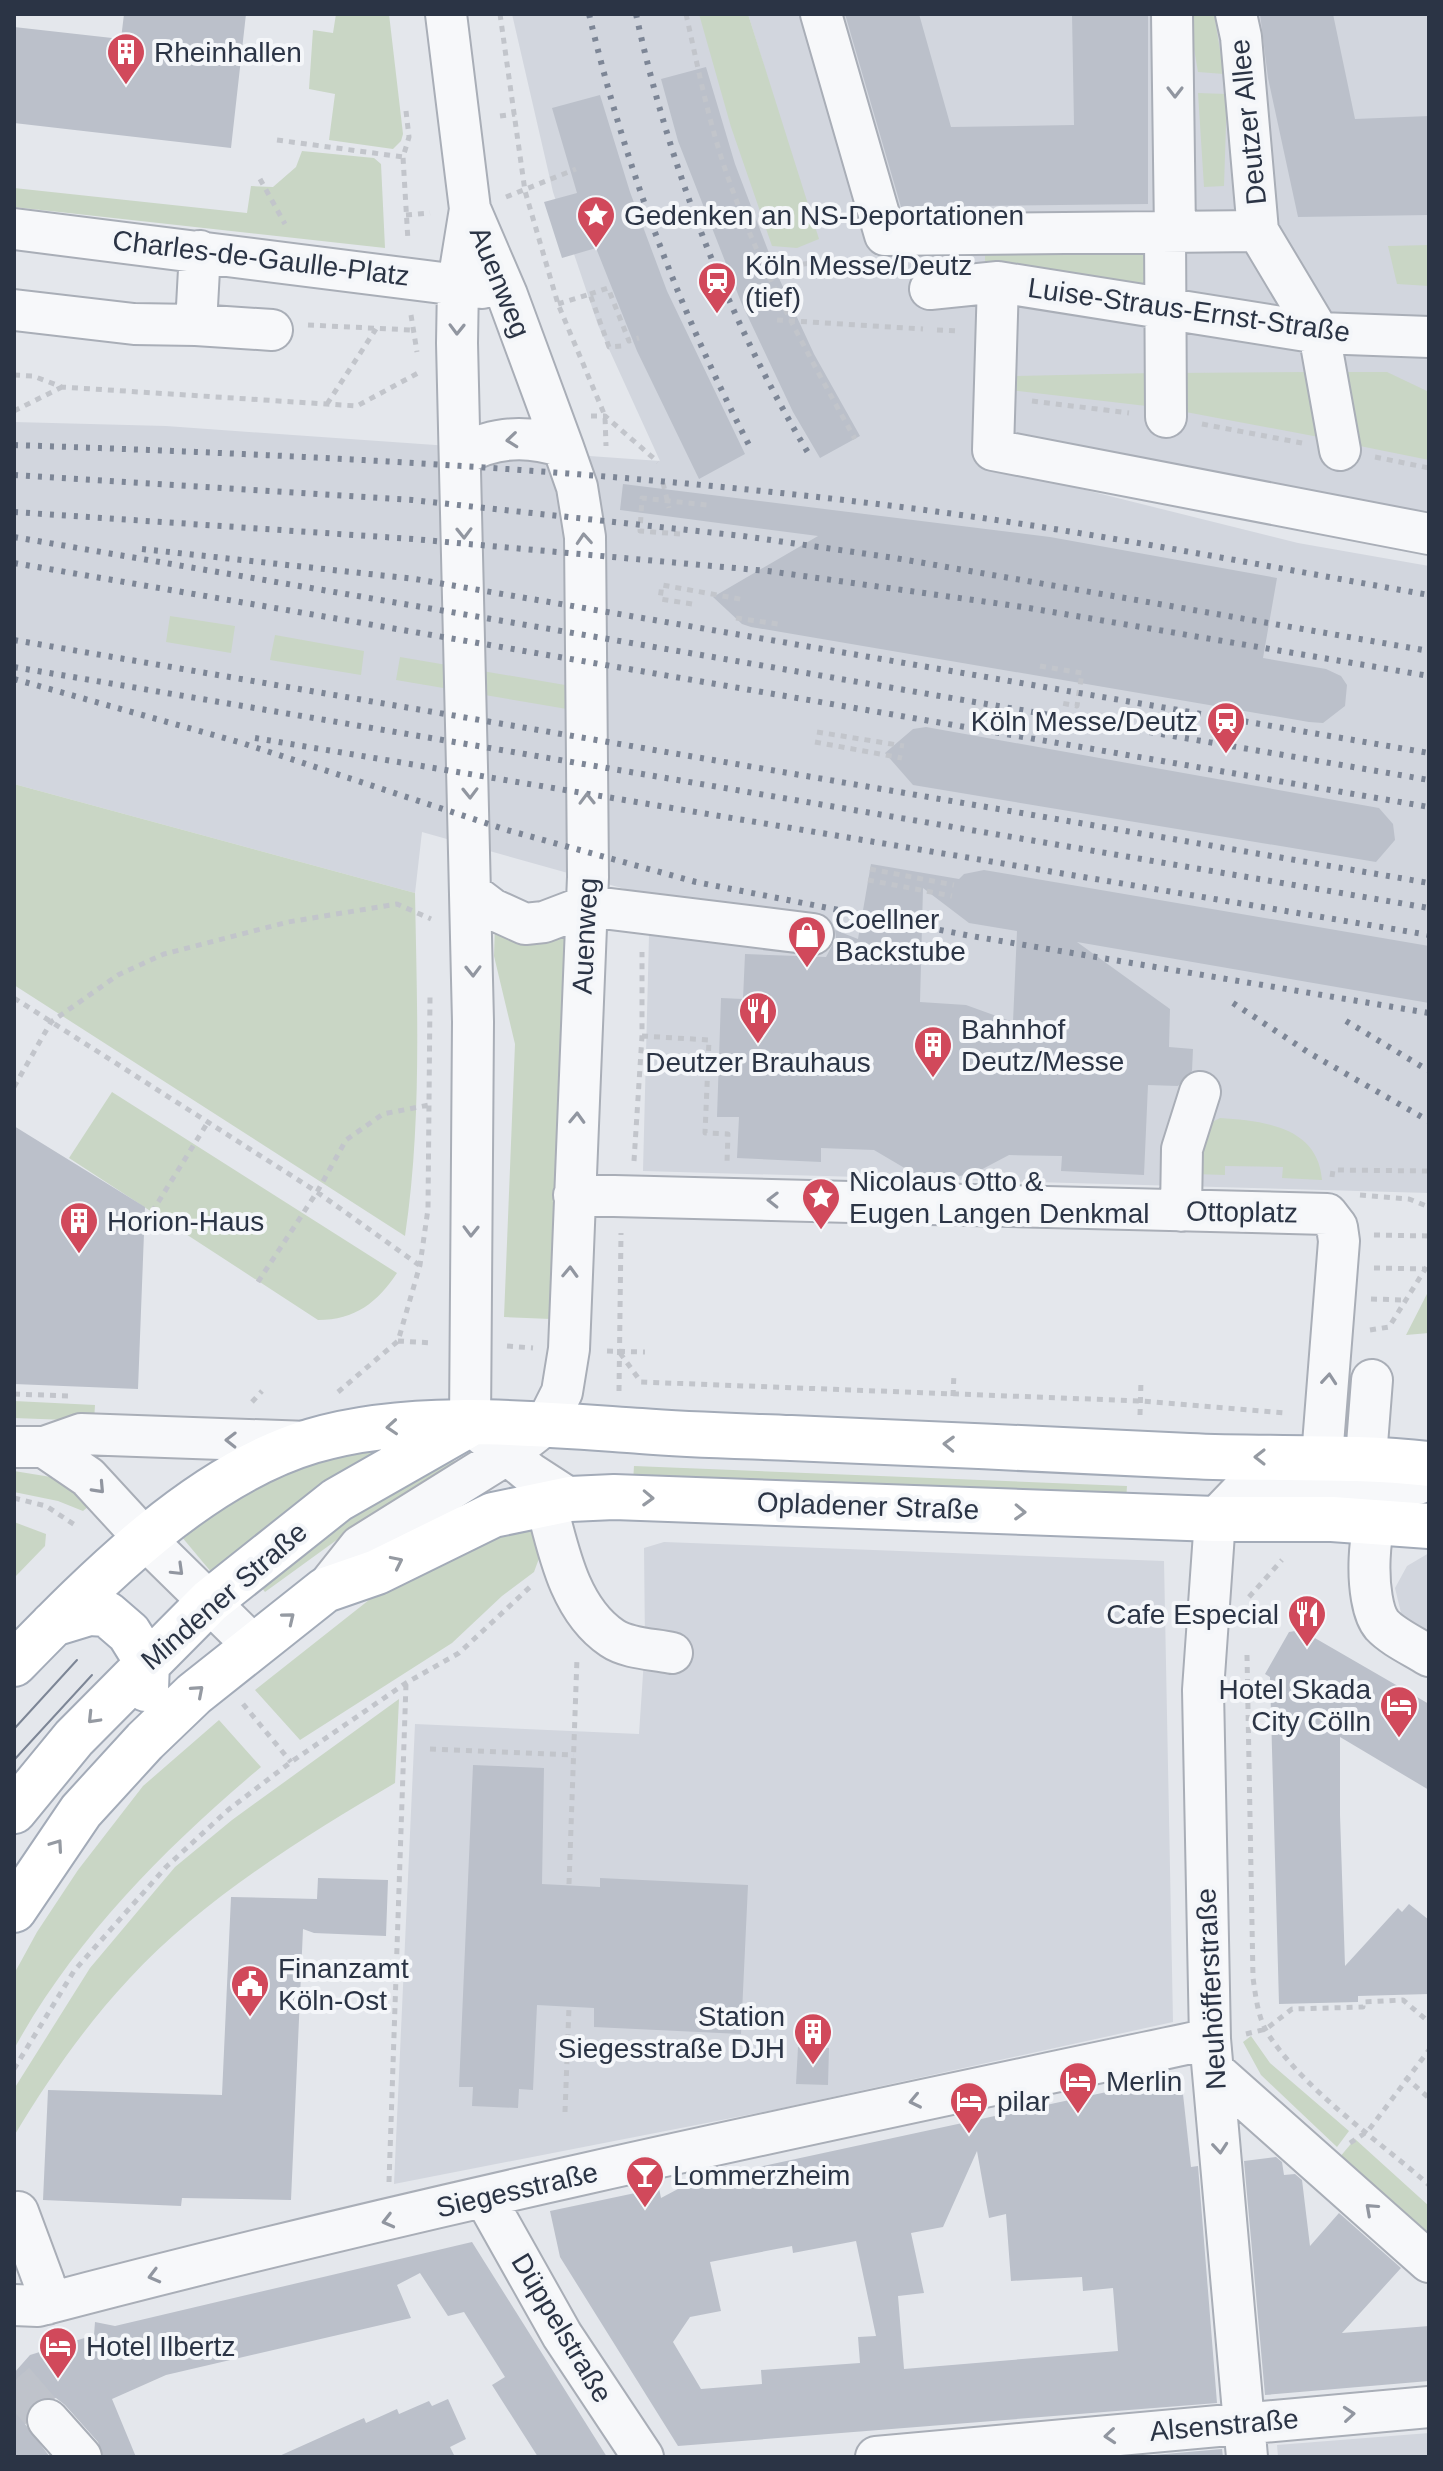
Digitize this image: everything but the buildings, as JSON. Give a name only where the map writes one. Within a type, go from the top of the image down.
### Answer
[{"type":"main road","name":"Mindener Straße","points":[[14,1811],[74,1738],[210,1601],[337,1500],[470,1424]]},
{"type":"main road","points":[[546,1424],[1193,1456],[1324,1437],[1366,1457],[1425,1476]]},
{"type":"main road","name":"Mindener Straße","points":[[14,1664],[53,1624],[146,1540],[236,1475],[309,1442],[392,1426],[546,1424]]},
{"type":"main road","name":"Opladener Straße","points":[[325,1590],[377,1572],[493,1515],[558,1501],[614,1497],[1215,1519],[1372,1521],[1429,1526]]},
{"type":"main road","name":"Mindener Straße","points":[[14,1910],[81,1811],[145,1741],[194,1694],[325,1590]]},
{"type":"main road","points":[[53,1624],[89,1613],[107,1614],[129,1633],[147,1662],[145,1741]]},
{"type":"street","name":"Auenweg","points":[[446,14],[470,209],[458,283],[471,893],[470,1424]]},
{"type":"street","name":"Luise-Straus-Ernst-Straße","points":[[821,14],[885,235],[1258,231]]},
{"type":"street","points":[[1166,417],[1163,307],[1170,232],[1172,14]]},
{"type":"street","name":"Deutzer Allee","points":[[1236,14],[1241,37],[1258,231]]},
{"type":"street","name":"Auenweg","points":[[470,209],[507,295],[563,447],[577,487],[585,537],[605,908],[574,1195],[569,1349],[562,1392],[546,1424]]},
{"type":"street","name":"Charles-de-Gaulle-Platz","points":[[14,229],[410,276],[507,295]]},
{"type":"street","points":[[1258,231],[1319,333],[1340,450]]},
{"type":"street","points":[[933,234],[937,288],[998,282],[993,450],[1429,534]]},
{"type":"street","points":[[196,325],[200,251]]},
{"type":"street","name":"Luise-Straus-Ernst-Straße","points":[[998,282],[1319,333],[1429,337]]},
{"type":"street","points":[[14,310],[134,324],[272,330]]},
{"type":"street","points":[[462,455],[478,446],[535,438],[563,447]]},
{"type":"street","points":[[471,893],[492,909],[525,924],[605,908],[813,934]]},
{"type":"street","points":[[1181,1211],[1182,1149],[1200,1092]]},
{"type":"street","name":"Ottoplatz","points":[[574,1195],[1181,1211],[1334,1238]]},
{"type":"street","points":[[1324,1437],[1333,1336],[1334,1238]]},
{"type":"street","points":[[1366,1457],[1372,1380]]},
{"type":"street","points":[[470,1424],[509,1453],[558,1501],[562,1570],[586,1610],[611,1638],[672,1653]]},
{"type":"street","points":[[325,1590],[360,1546],[509,1453],[546,1424]]},
{"type":"street","points":[[29,1447],[81,1434],[309,1442]]},
{"type":"street","points":[[29,1447],[88,1477],[146,1540],[254,1646]]},
{"type":"street","points":[[1215,1519],[1240,1493],[1425,1476]]},
{"type":"street","points":[[1425,1476],[1385,1497],[1372,1521],[1372,1603],[1382,1625],[1429,1656]]},
{"type":"street","name":"Neuhöfferstraße","points":[[1215,1519],[1203,1690],[1212,2055],[1245,2440]]},
{"type":"street","points":[[1212,2055],[1429,2262]]},
{"type":"street","name":"Siegesstraße","points":[[31,2304],[777,2130],[1212,2055]]},
{"type":"street","name":"Düppelstraße","points":[[485,2198],[562,2335],[643,2457]]},
{"type":"street","points":[[18,2212],[44,2282],[31,2304]]},
{"type":"street","name":"Alsenstraße","points":[[876,2457],[1245,2440],[1429,2407]]},
{"type":"street","points":[[48,2420],[81,2457]]},
{"type":"path","points":[[500,14],[525,191],[558,304],[605,416],[606,452]]},
{"type":"path","points":[[686,14],[714,134],[737,199],[792,321],[855,439]]},
{"type":"path","points":[[14,375],[33,376],[62,387],[357,406],[422,372],[411,330],[403,157],[409,137],[406,111]]},
{"type":"path","points":[[500,116],[515,114]]},
{"type":"path","points":[[277,140],[403,157]]},
{"type":"path","points":[[470,209],[525,191],[576,169]]},
{"type":"path","points":[[754,270],[829,261],[830,274]]},
{"type":"path","points":[[558,304],[608,288],[629,341],[639,338]]},
{"type":"path","points":[[590,294],[609,347],[622,346]]},
{"type":"path","points":[[777,320],[996,334]]},
{"type":"path","points":[[272,330],[289,324],[411,330]]},
{"type":"path","points":[[327,404],[376,328]]},
{"type":"path","points":[[14,411],[62,387]]},
{"type":"path","points":[[994,396],[1166,417],[1429,468]]},
{"type":"path","points":[[605,416],[658,462]]},
{"type":"path","points":[[663,483],[669,508]]},
{"type":"path","points":[[680,534],[640,531],[642,498],[707,505]]},
{"type":"path","points":[[692,604],[660,599],[662,585],[745,600]]},
{"type":"path","points":[[736,618],[778,624]]},
{"type":"path","points":[[1040,666],[1082,673],[1077,706],[1061,703]]},
{"type":"path","points":[[817,732],[904,746]]},
{"type":"path","points":[[815,742],[902,758]]},
{"type":"path","points":[[870,869],[954,885]]},
{"type":"path","points":[[868,880],[952,896]]},
{"type":"path","points":[[14,1087],[51,1022],[118,975],[164,954],[288,922],[397,904],[431,919]]},
{"type":"path","points":[[605,908],[645,957],[637,1153],[622,1197],[619,1352],[641,1382],[1141,1401],[1324,1437]]},
{"type":"path","points":[[14,998],[317,1192],[420,1265],[398,1341]]},
{"type":"path","points":[[642,1036],[709,1040],[705,1133],[728,1134],[727,1160]]},
{"type":"path","points":[[258,1282],[317,1192],[346,1140],[383,1114],[429,1105]]},
{"type":"path","points":[[152,1212],[208,1122]]},
{"type":"path","points":[[1334,1238],[1333,1170],[1429,1171]]},
{"type":"path","points":[[1334,1238],[1355,1195],[1409,1199],[1429,1207]]},
{"type":"path","points":[[1334,1238],[1429,1236]]},
{"type":"path","points":[[1334,1238],[1425,1270]]},
{"type":"path","points":[[1333,1336],[1389,1327],[1429,1263]]},
{"type":"path","points":[[470,1345],[569,1349]]},
{"type":"path","points":[[619,1352],[645,1352]]},
{"type":"path","points":[[953,1396],[954,1373]]},
{"type":"path","points":[[14,1498],[46,1506],[87,1536]]},
{"type":"path","points":[[1249,1613],[1249,1598],[1287,1554]]},
{"type":"path","points":[[14,2069],[74,1971],[166,1867],[228,1810],[278,1771],[406,1683],[459,1653],[560,1556]]},
{"type":"path","points":[[1248,1645],[1253,1978],[1257,2009],[1266,2029],[1318,2091],[1429,2185]]},
{"type":"path","points":[[388,2221],[406,1683]]},
{"type":"path","points":[[569,1884],[575,1731]]},
{"type":"path","points":[[430,1749],[574,1755]]},
{"type":"path","points":[[1250,2032],[1266,2029],[1292,2009],[1363,2007],[1363,2002],[1403,2000],[1429,2022]]},
{"type":"path","points":[[565,2112],[569,2007]]},
{"type":"path","points":[[1368,2131],[1405,2077],[1429,2050]]},
{"type":"path","points":[[1405,2077],[1429,2098]]},
{"type":"shaded area","points":[[512,14],[743,14],[805,200],[748,14],[1429,14],[1429,523],[997,468],[1298,543],[1429,566],[1429,1193],[643,1171],[650,896],[422,832],[415,893],[14,784],[14,422],[166,426],[660,461],[598,325],[553,192]]},
{"type":"shaded area","points":[[664,1542],[1164,1561],[1173,2022],[773,2110],[394,2184],[415,1724],[639,1734],[645,1644],[644,1548]]},
{"type":"shaded area","points":[[1429,1553],[1429,1636],[1401,1613],[1395,1588],[1407,1566]]},
{"type":"shaded area","points":[[1429,2433],[1429,2457],[1278,2457],[1277,2445]]},
{"type":"green space","points":[[336,14],[389,14],[403,134],[393,149],[329,140],[335,94],[309,89],[313,30],[333,33]]},
{"type":"green space","points":[[699,14],[748,14],[819,239],[797,248],[772,246],[731,127]]},
{"type":"green space","points":[[1188,14],[1214,14],[1224,74],[1198,72]]},
{"type":"green space","points":[[1198,93],[1227,94],[1224,186],[1204,187]]},
{"type":"green space","points":[[302,151],[374,158],[381,164],[385,248],[14,207],[14,188],[247,213],[251,186],[273,187],[296,167]]},
{"type":"green space","points":[[1153,241],[1153,299],[985,263],[985,244]]},
{"type":"green space","points":[[1429,245],[1429,286],[1397,284],[1388,246]]},
{"type":"green space","points":[[1310,372],[1324,438],[1175,410],[1174,373]]},
{"type":"green space","points":[[1332,372],[1387,372],[1429,392],[1429,460],[1350,444]]},
{"type":"green space","points":[[1154,373],[1155,407],[1010,390],[1011,376]]},
{"type":"green space","points":[[170,616],[235,626],[231,653],[166,642]]},
{"type":"green space","points":[[275,635],[364,651],[361,675],[270,660]]},
{"type":"green space","points":[[400,657],[571,686],[567,709],[396,680]]},
{"type":"green space","points":[[14,784],[415,893],[416,1107],[405,1236],[14,985]]},
{"type":"green space","points":[[495,924],[566,928],[551,1319],[504,1317],[515,1044],[494,956]]},
{"type":"green space","points":[[112,1092],[397,1273],[382,1293],[354,1313],[318,1320],[69,1158]]},
{"type":"green space","points":[[1220,1118],[1254,1121],[1299,1137],[1318,1162],[1322,1180],[1282,1178],[1283,1167],[1225,1166],[1225,1175],[1194,1174],[1204,1126]]},
{"type":"green space","points":[[1429,1290],[1429,1333],[1406,1335]]},
{"type":"green space","points":[[14,1401],[95,1405],[94,1421],[14,1418]]},
{"type":"green space","points":[[395,1443],[217,1579],[181,1536],[258,1482],[320,1458]]},
{"type":"green space","points":[[455,1461],[456,1465],[367,1518],[265,1592],[256,1580],[297,1546],[445,1462]]},
{"type":"green space","points":[[634,1466],[1127,1486],[1126,1501],[633,1482]]},
{"type":"green space","points":[[14,1471],[57,1478],[96,1500],[83,1511],[58,1501],[14,1492]]},
{"type":"green space","points":[[14,1522],[46,1534],[45,1546],[14,1578]]},
{"type":"green space","points":[[530,1524],[544,1545],[534,1572],[502,1596],[452,1643],[300,1740],[255,1690],[393,1581]]},
{"type":"green space","points":[[399,1699],[395,1783],[255,1872],[221,1896],[158,1950],[82,2035],[14,2136],[14,2089],[90,1968],[175,1867],[232,1820]]},
{"type":"green space","points":[[219,1720],[261,1767],[190,1830],[124,1897],[65,1970],[14,2049],[14,1974],[37,1932],[78,1870],[143,1786]]},
{"type":"green space","points":[[1251,2036],[1270,2063],[1349,2131],[1337,2147],[1261,2075],[1243,2042]]},
{"type":"green space","points":[[1355,2139],[1429,2206],[1429,2238],[1339,2158]]},
{"type":"tunnel","points":[[14,2381],[48,2420]]},
{"type":"tram line","points":[[14,1729],[77,1660]]},
{"type":"tram line","points":[[14,1760],[92,1675]]},
{"type":"railway","points":[[589,14],[619,127],[656,236],[700,344],[751,449]]},
{"type":"railway","points":[[636,14],[666,129],[705,242],[753,352],[810,456]]},
{"type":"railway","points":[[14,445],[450,465],[777,492],[1021,524],[1429,595]]},
{"type":"railway","points":[[14,475],[412,500],[743,536],[895,558],[1429,651]]},
{"type":"railway","points":[[14,512],[413,539],[768,571],[1023,607],[1429,676]]},
{"type":"railway","points":[[14,537],[1429,780]]},
{"type":"railway","points":[[142,549],[415,579],[1429,753]]},
{"type":"railway","points":[[14,563],[1429,807]]},
{"type":"railway","points":[[14,640],[1429,883]]},
{"type":"railway","points":[[14,667],[1429,908]]},
{"type":"railway","points":[[14,679],[242,743],[507,830],[696,882],[971,936],[1429,1013]]},
{"type":"railway","points":[[255,738],[1429,935]]},
{"type":"railway","points":[[1233,1003],[1311,1054],[1429,1121]]},
{"type":"railway","points":[[1346,1021],[1429,1071]]},
{"type":"place","name":"Rheinhallen","points":[[126,86]]},
{"type":"place","name":"Gedenken an NS-Deportationen","points":[[596,249]]},
{"type":"place","name":"Köln Messe/Deutz (tief)","points":[[717,315]]},
{"type":"place","name":"Köln Messe/Deutz","points":[[1226,755]]},
{"type":"place","name":"Coellner Backstube","points":[[807,969]]},
{"type":"place","name":"Deutzer Brauhaus","points":[[758,1045]]},
{"type":"place","name":"Bahnhof Deutz/Messe","points":[[933,1079]]},
{"type":"place","name":"Nicolaus Otto & Eugen Langen Denkmal","points":[[821,1231]]},
{"type":"place","name":"Horion-Haus","points":[[79,1255]]},
{"type":"place","name":"Cafe Especial","points":[[1307,1648]]},
{"type":"place","name":"Hotel Skada City Cölln","points":[[1399,1739]]},
{"type":"place","name":"Finanzamt Köln-Ost","points":[[250,2018]]},
{"type":"place","name":"Station Siegesstraße DJH","points":[[813,2066]]},
{"type":"place","name":"Merlin","points":[[1078,2115]]},
{"type":"place","name":"pilar","points":[[969,2135]]},
{"type":"place","name":"Lommerzheim","points":[[645,2209]]},
{"type":"place","name":"Hotel Ilbertz","points":[[58,2380]]}]
